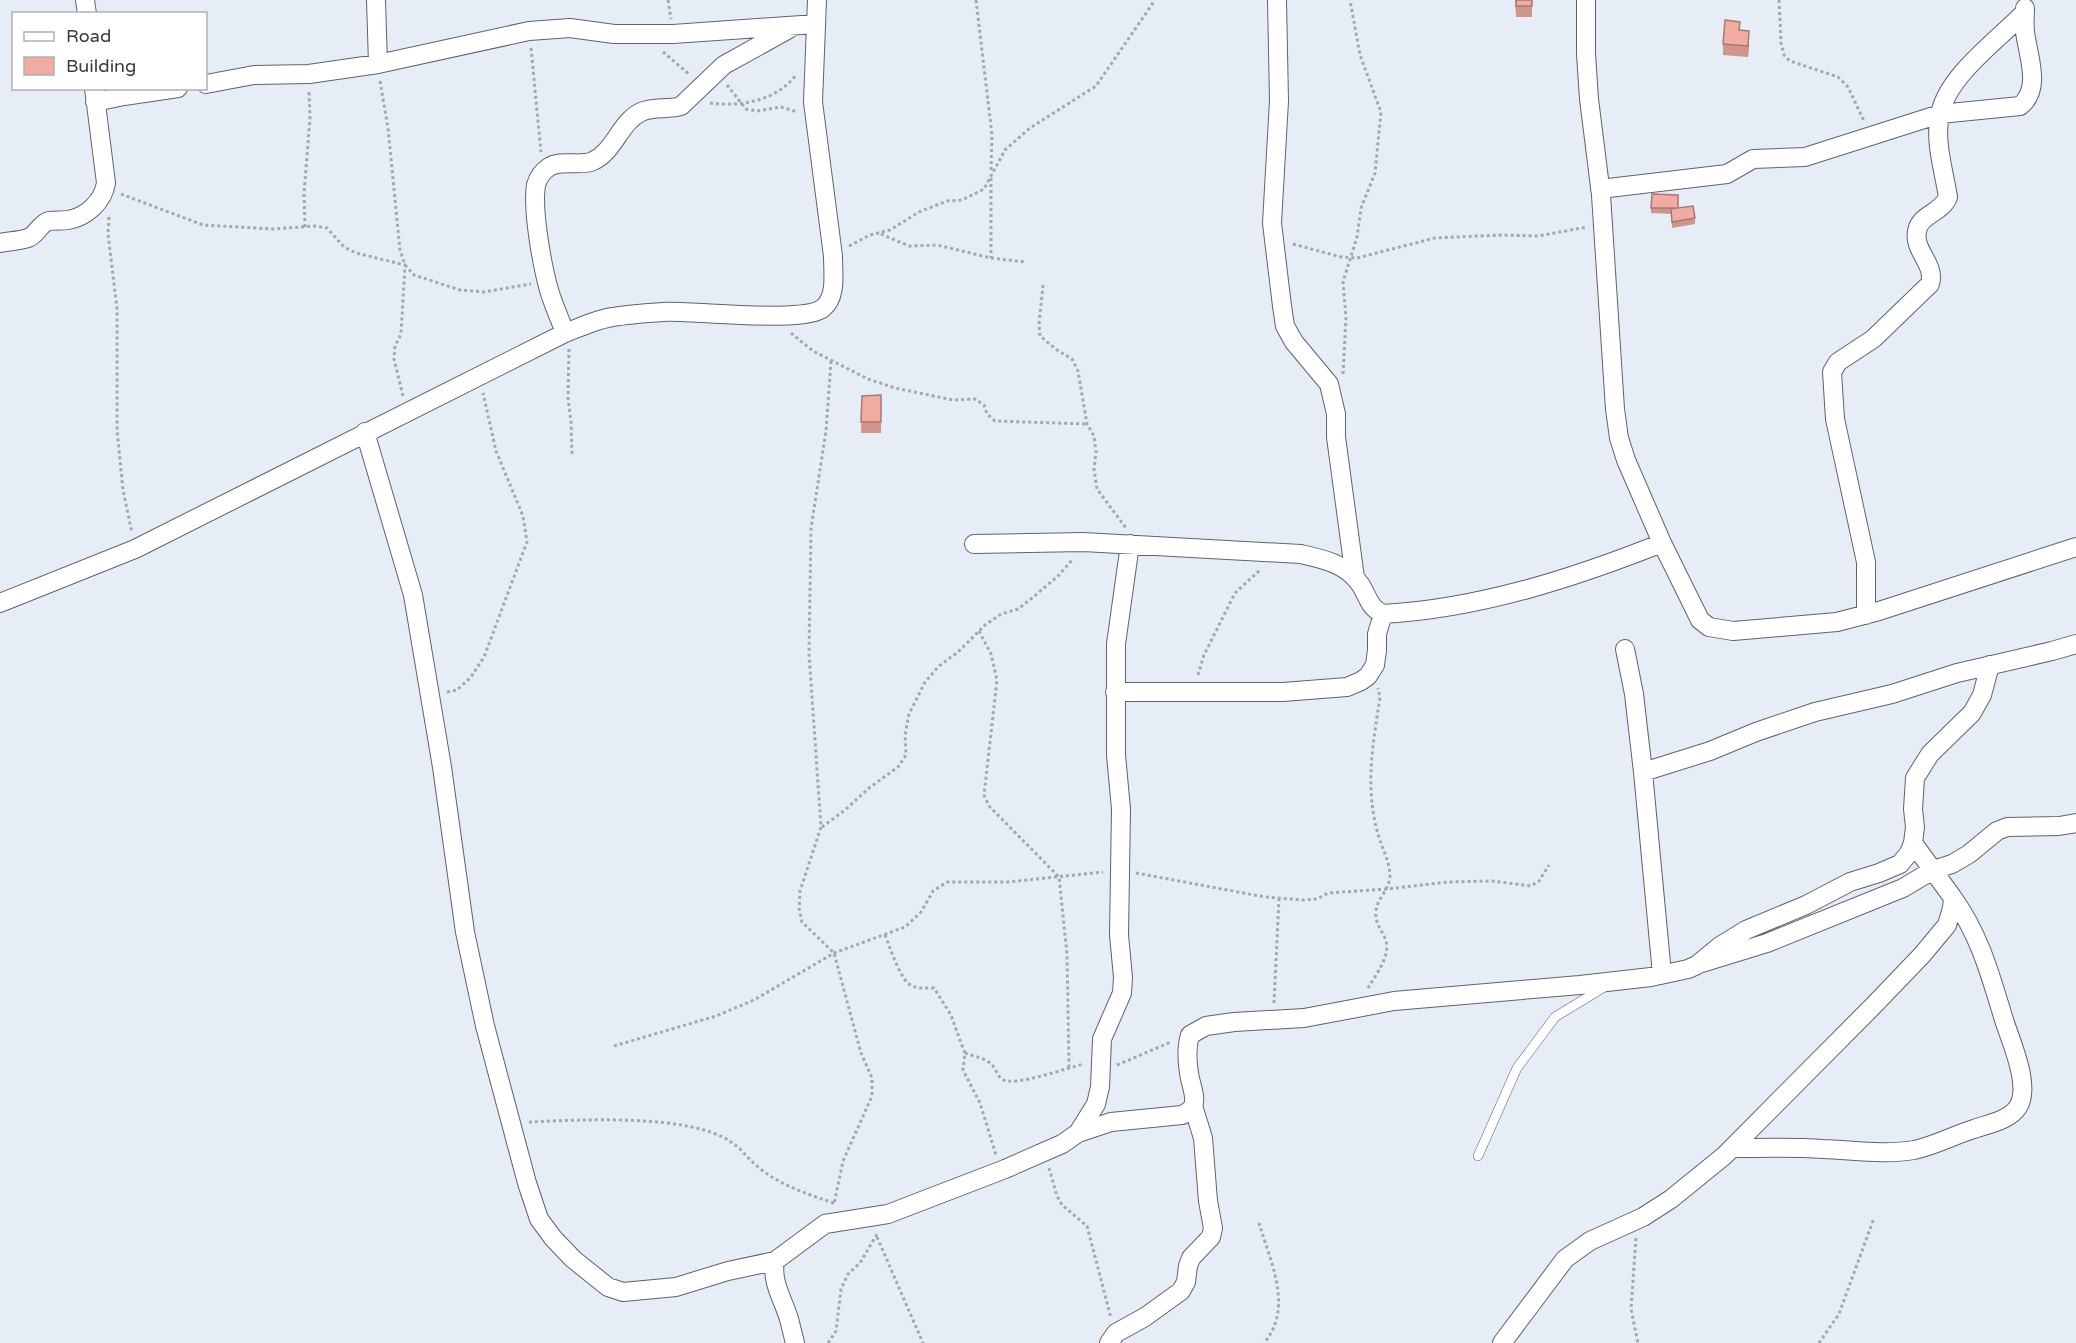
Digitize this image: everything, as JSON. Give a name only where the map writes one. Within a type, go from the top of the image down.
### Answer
[{"type":"street","points":[[376,0],[378,64]]},
{"type":"street","points":[[0,603],[135,549],[565,333],[612,317],[665,312],[768,315],[810,314],[821,311],[832,296],[833,256],[813,102],[817,0]]},
{"type":"street","points":[[1277,0],[1279,101],[1272,223],[1285,326],[1294,342],[1325,378],[1331,391],[1336,414],[1336,437],[1355,578]]},
{"type":"street","points":[[1586,0],[1589,99],[1600,189],[1619,438],[1626,460],[1662,543],[1700,620],[1709,627],[1733,632],[1837,622],[1866,615],[2076,547]]},
{"type":"street","points":[[1600,189],[1727,174],[1753,159],[1805,157],[1940,114],[2020,106],[2027,101],[2033,79],[2024,28],[2025,6]]},
{"type":"street","points":[[1866,615],[1866,562],[1835,419],[1832,372],[1838,362],[1873,339],[1930,284],[1931,271],[1917,243],[1917,231],[1920,222],[1946,204],[1948,197],[1939,138],[1940,114],[1959,78],[2025,6]]},
{"type":"street","points":[[207,84],[254,75],[309,74],[378,64],[529,31],[570,28],[614,34],[644,34],[816,24]]},
{"type":"street","points":[[565,333],[543,264],[537,218],[536,184],[543,171],[551,165],[593,161],[613,142],[630,119],[642,111],[673,109],[681,106],[724,65],[796,26]]},
{"type":"street","points":[[0,243],[28,238],[44,223],[70,220],[85,214],[103,193],[104,158],[94,95],[124,96],[164,90]]},
{"type":"street","points":[[365,432],[413,594],[442,767],[465,932],[485,1026],[526,1183],[539,1219],[573,1259],[608,1287],[623,1292],[676,1287],[728,1271],[775,1261],[825,1224],[888,1214],[1005,1169],[1062,1144],[1078,1133],[1111,1122],[1182,1115],[1193,1106]]},
{"type":"street","points":[[974,544],[1083,542],[1301,554],[1332,562],[1355,578],[1367,600],[1383,614],[1455,605],[1514,592],[1619,560],[1662,543]]},
{"type":"street","points":[[1078,1133],[1096,1104],[1100,1087],[1102,1039],[1122,993],[1120,809],[1116,755],[1116,644],[1133,544]]},
{"type":"street","points":[[1115,692],[1283,692],[1347,687],[1368,676],[1375,665],[1377,634],[1383,614]]},
{"type":"street","points":[[1643,772],[1710,752],[1756,732],[1815,712],[1893,694],[1957,673],[2076,644]]},
{"type":"street","points":[[1625,649],[1634,694],[1643,772],[1662,974]]},
{"type":"street","points":[[1697,965],[1720,946],[1746,930],[1806,905],[1850,882],[1900,864],[1909,853],[1913,843],[1915,778],[1930,754],[1972,712],[1982,696],[1990,666]]},
{"type":"street","points":[[1112,1338],[1181,1291],[1186,1282],[1191,1258],[1210,1237],[1213,1228],[1208,1201],[1203,1138],[1193,1106],[1194,1098],[1187,1047],[1190,1035],[1206,1026],[1304,1018],[1394,1001],[1616,980],[1688,969],[1767,943],[1865,905],[1903,888],[1933,870],[1952,864],[1969,854],[1997,831],[2007,827],[2059,826],[2076,823]]},
{"type":"street","points":[[1732,1148],[1807,1148],[1855,1151],[1916,1149],[1994,1122],[2009,1115],[2018,1107],[2022,1096],[2022,1080],[1977,936],[1913,843]]},
{"type":"street","points":[[1502,1343],[1565,1259],[1590,1241],[1643,1217],[1671,1199],[1732,1148],[1922,955],[1947,925],[1953,898]]},
{"type":"street","points":[[775,1261],[773,1272],[775,1281],[789,1318],[795,1343]]},
{"type":"lane","points":[[1478,1156],[1517,1068],[1555,1017],[1616,980]]},
{"type":"path","points":[[976,0],[992,135],[992,258]]},
{"type":"path","points":[[833,256],[855,243],[890,230],[919,212],[947,201],[962,200],[984,189],[1005,150],[1030,128],[1096,86],[1155,0]]},
{"type":"path","points":[[1344,380],[1346,317],[1343,282],[1357,237],[1361,208],[1375,173],[1381,112],[1360,55],[1350,0]]},
{"type":"path","points":[[1779,0],[1781,44],[1784,55],[1790,61],[1842,80],[1848,87],[1870,135]]},
{"type":"path","points":[[529,31],[543,171]]},
{"type":"path","points":[[644,34],[694,79],[724,82],[733,90],[746,109],[757,111],[781,107],[816,117]]},
{"type":"path","points":[[687,101],[742,105],[774,95],[793,80],[814,52]]},
{"type":"path","points":[[378,64],[388,129],[400,250],[405,265],[401,334],[394,359],[408,412]]},
{"type":"path","points":[[305,227],[304,194],[310,118],[309,74]]},
{"type":"path","points":[[103,193],[204,225],[273,229],[327,228],[344,247],[356,253],[405,265],[414,275],[460,290],[484,292],[534,284],[550,291]]},
{"type":"path","points":[[103,193],[109,212],[108,234],[117,309],[117,430],[123,490],[135,549]]},
{"type":"path","points":[[1274,239],[1357,258],[1381,254],[1436,238],[1538,236],[1603,225]]},
{"type":"path","points":[[879,233],[909,246],[937,245],[992,258],[1024,262]]},
{"type":"path","points":[[1043,285],[1040,336],[1072,359],[1078,371],[1088,424],[1094,436],[1096,452],[1094,468],[1097,489],[1117,515],[1133,544]]},
{"type":"path","points":[[768,315],[813,351],[867,379],[895,388],[953,400],[975,399],[984,405],[987,414],[995,421],[1088,424]]},
{"type":"path","points":[[565,333],[570,349],[568,398],[572,454]]},
{"type":"path","points":[[831,361],[826,431],[811,528],[808,654],[821,827],[801,891],[799,908],[802,922],[834,953],[861,1053],[872,1078],[872,1096],[843,1161],[834,1204]]},
{"type":"path","points":[[430,697],[457,690],[471,677],[484,657],[528,542],[523,516],[496,451],[480,376]]},
{"type":"path","points":[[821,827],[898,767],[906,755],[909,714],[925,682],[939,666],[1001,614],[1018,609],[1058,576],[1073,560],[1083,542]]},
{"type":"path","points":[[1193,692],[1204,655],[1235,593],[1281,552]]},
{"type":"path","points":[[979,631],[990,654],[997,681],[984,795],[989,806],[1059,877],[1067,954],[1070,1067]]},
{"type":"path","points":[[1355,1009],[1383,962],[1387,948],[1385,938],[1378,926],[1376,913],[1377,905],[1387,890],[1390,873],[1378,834],[1372,802],[1371,773],[1380,697],[1375,665]]},
{"type":"path","points":[[614,1046],[716,1016],[754,1000],[834,953],[905,927],[921,912],[933,891],[946,882],[1008,882],[1119,870],[1175,882],[1303,900],[1317,899],[1328,893],[1387,890],[1448,882],[1492,881],[1531,886],[1539,881],[1549,865]]},
{"type":"path","points":[[1274,1020],[1279,898]]},
{"type":"path","points":[[885,935],[903,977],[910,984],[934,988],[951,1014],[965,1053],[963,1070],[980,1103],[995,1154],[1005,1169]]},
{"type":"path","points":[[965,1053],[992,1064],[1002,1079],[1009,1082],[1043,1077],[1070,1067],[1100,1067],[1190,1035]]},
{"type":"path","points":[[510,1122],[640,1121],[695,1127],[731,1141],[758,1167],[802,1193],[864,1218]]},
{"type":"path","points":[[1040,1154],[1050,1169],[1057,1196],[1062,1205],[1087,1226],[1112,1338]]},
{"type":"path","points":[[828,1343],[836,1331],[841,1289],[848,1274],[860,1263],[888,1214]]},
{"type":"path","points":[[1638,1343],[1631,1309],[1635,1240],[1643,1217]]},
{"type":"path","points":[[1819,1343],[1839,1314],[1874,1218]]},
{"type":"path","points":[[1259,1223],[1278,1286],[1280,1304],[1272,1333],[1264,1343]]},
{"type":"path","points":[[876,1236],[923,1343]]},
{"type":"building","points":[[1516,0],[1532,0],[1532,6],[1516,6]]},
{"type":"building","points":[[1725,20],[1740,22],[1739,30],[1749,31],[1748,46],[1723,44]]},
{"type":"building","points":[[1652,194],[1678,195],[1678,208],[1693,206],[1695,218],[1672,222],[1671,209],[1677,208],[1651,208]]},
{"type":"building","points":[[881,395],[881,422],[861,422],[862,396]]}]
